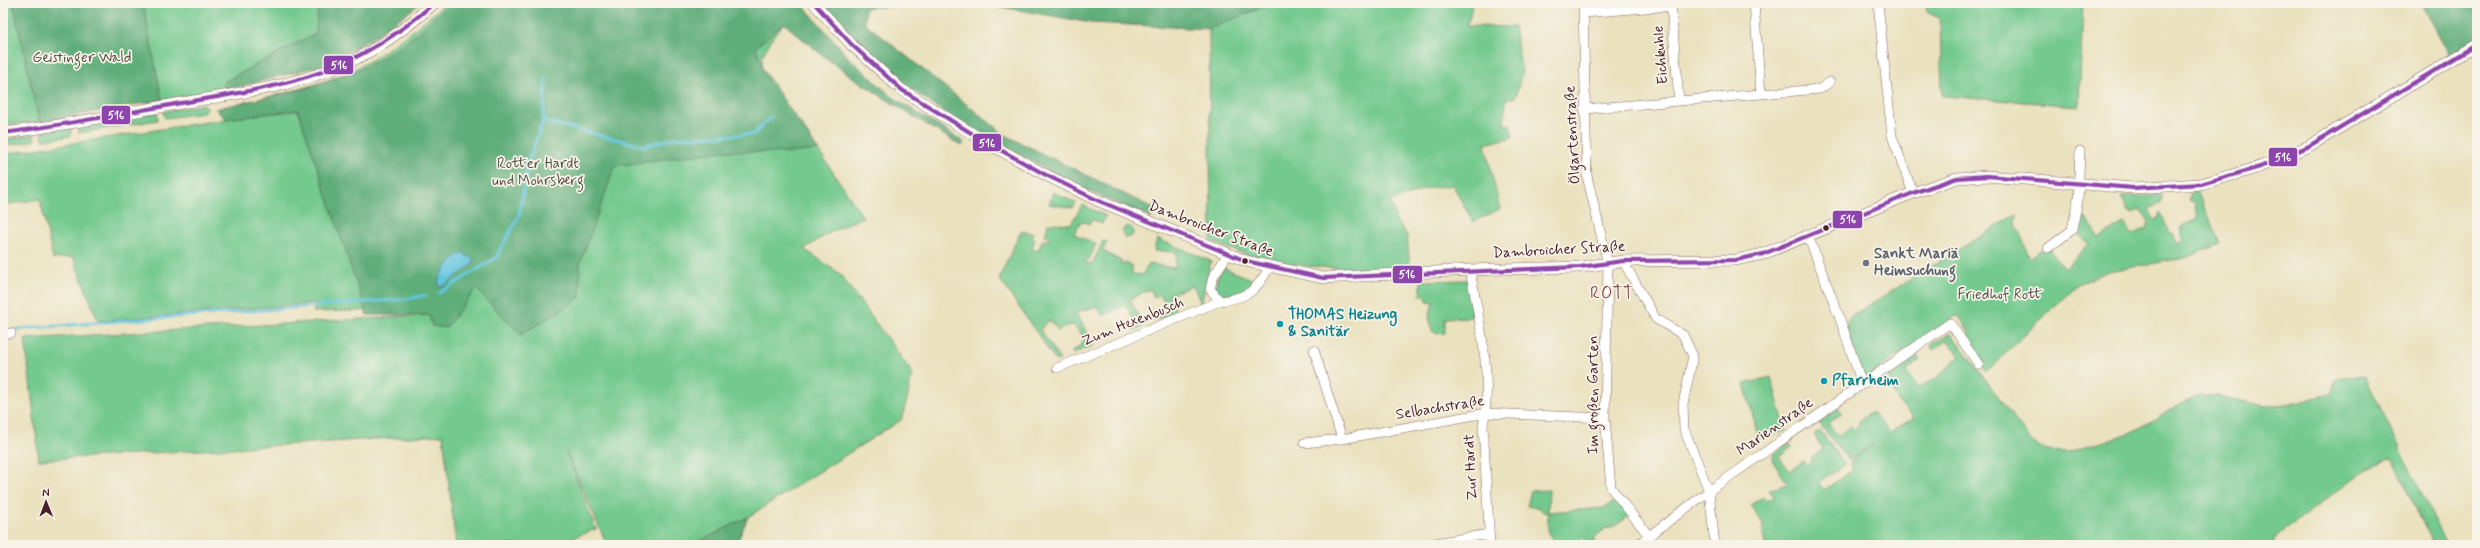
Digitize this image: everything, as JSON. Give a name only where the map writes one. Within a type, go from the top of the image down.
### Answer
[{"type":"street","points":[[3,133],[227,95],[308,76],[347,63],[372,49],[399,32],[434,3]]},
{"type":"street","name":"Dambroicher Straße","points":[[814,3],[852,46],[902,90],[984,141],[1046,175],[1099,201],[1228,254],[1269,268],[1323,278],[1470,270],[1580,267],[1623,262],[1736,260],[1763,254],[1913,193],[1957,178],[1987,176],[2133,188],[2201,184],[2260,167],[2309,146],[2477,45]]},
{"type":"street","name":"Ölgartenstraße","points":[[1583,3],[1584,109],[1587,176],[1608,264]]},
{"type":"street","points":[[1754,3],[1761,94]]},
{"type":"street","points":[[1878,3],[1892,136],[1913,193]]},
{"type":"street","name":"Eichkuhle","points":[[1583,13],[1671,6],[1679,101]]},
{"type":"street","name":"Eichkuhle","points":[[1584,109],[1820,89],[1830,82]]},
{"type":"street","points":[[2048,248],[2072,230],[2078,184],[2080,151]]},
{"type":"street","points":[[1808,236],[1839,316],[1862,384]]},
{"type":"street","points":[[1220,301],[1210,289],[1213,277],[1228,254]]},
{"type":"street","points":[[1623,262],[1656,319],[1683,335],[1693,356],[1683,404],[1684,429],[1709,491],[1715,545]]},
{"type":"street","name":"Im großen Garten","points":[[1608,264],[1605,418],[1612,488],[1649,536]]},
{"type":"street","name":"Zum Hexenbusch","points":[[1056,368],[1220,301],[1245,295],[1259,286],[1269,268]]},
{"type":"street","name":"Zur Hardt","points":[[1470,270],[1485,368],[1486,413],[1483,426],[1490,545]]},
{"type":"street","name":"Marienstraße","points":[[1637,545],[1709,491],[1950,323],[1979,365]]},
{"type":"street","points":[[1314,350],[1342,439]]},
{"type":"street","name":"Selbachstraße","points":[[1304,443],[1342,439],[1486,413],[1605,418]]},
{"type":"street","points":[[1423,545],[1489,534]]},
{"type":"green space","points":[[3,3],[13,3],[39,122],[3,125]]},
{"type":"green space","name":"Geistinger Wald","points":[[13,3],[143,3],[162,100],[39,122]]},
{"type":"green space","points":[[143,3],[232,3],[236,6],[239,3],[318,3],[316,33],[224,82],[226,90],[162,100]]},
{"type":"green space","points":[[318,3],[421,3],[371,39],[323,65],[226,90],[224,82],[316,33]]},
{"type":"green space","name":"Rotter Hardt und Mohrsberg","points":[[446,3],[801,3],[774,35],[762,56],[763,76],[802,126],[863,217],[831,232],[804,249],[839,273],[912,372],[907,400],[901,420],[748,517],[712,535],[715,545],[607,545],[566,451],[596,529],[554,545],[456,545],[443,435],[39,460],[25,339],[429,315],[428,309],[313,312],[316,303],[98,321],[73,257],[53,259],[40,199],[3,205],[3,154],[226,119],[298,110],[341,235],[350,101],[215,109],[289,92],[343,74],[360,66],[394,45]]},
{"type":"green space","name":"Rotter Hardt und Mohrsberg","points":[[450,3],[801,3],[849,58],[891,96],[964,142],[962,146],[870,89],[826,58],[784,23],[756,47],[763,70],[818,150],[789,153],[725,151],[615,166],[580,263],[580,298],[521,335],[476,289],[446,328],[432,326],[429,315],[367,315],[298,110],[226,119],[217,111],[222,107],[317,85],[363,68],[405,43],[417,34]]},
{"type":"green space","points":[[822,3],[965,3],[865,8],[865,23],[1005,135],[1155,209],[1151,218],[1085,190],[952,118],[904,84],[848,33]]},
{"type":"green space","points":[[979,3],[1273,3],[1209,29],[1091,23]]},
{"type":"green space","points":[[1273,3],[1473,3],[1467,26],[1514,27],[1522,72],[1515,98],[1506,98],[1504,125],[1510,124],[1513,137],[1485,144],[1500,209],[1473,222],[1453,185],[1429,188],[1391,201],[1396,221],[1407,235],[1410,268],[1359,269],[1284,263],[1235,251],[1211,241],[1209,29]]},
{"type":"green space","points":[[1926,3],[2083,3],[2079,106],[1942,96],[1940,19],[1927,12]]},
{"type":"green space","points":[[2477,3],[2477,40],[2450,56],[2422,4]]},
{"type":"green space","points":[[204,104],[208,108],[203,113],[165,118],[163,112]]},
{"type":"green space","points":[[157,112],[158,120],[79,133],[77,126]]},
{"type":"green space","points":[[71,127],[71,136],[43,140],[42,132]]},
{"type":"green space","points":[[35,134],[34,141],[3,146],[3,140]]},
{"type":"green space","name":"Friedhof Rott","points":[[2197,191],[2220,244],[2185,258],[2109,271],[2078,284],[1986,372],[1963,338],[1970,333],[1958,315],[1867,377],[1861,374],[1845,324],[1851,316],[2017,214],[2016,223],[2030,259],[2047,245],[2065,269],[2089,244],[2073,227],[2075,218],[2086,218],[2099,238],[2125,223],[2131,235],[2144,229],[2146,230],[2149,222],[2140,209],[2132,214],[2130,211],[2128,212],[2121,197],[2162,195],[2161,204],[2149,209],[2154,220],[2159,218],[2161,212],[2169,234],[2173,233],[2177,243],[2184,240],[2180,228],[2197,219],[2195,203],[2189,200],[2190,194]]},
{"type":"green space","points":[[1053,192],[1076,203],[1073,208],[1049,204]]},
{"type":"green space","points":[[1082,205],[1106,216],[1102,224],[1092,219],[1089,224],[1081,221],[1074,234],[1096,244],[1089,260],[1087,259],[1085,262],[1090,264],[1093,262],[1103,241],[1107,242],[1103,251],[1121,261],[1121,265],[1124,263],[1132,266],[1132,274],[1142,275],[1149,264],[1175,268],[1177,252],[1154,251],[1157,239],[1211,261],[1201,304],[1193,285],[1169,295],[1177,313],[1154,321],[1152,318],[1155,316],[1157,318],[1165,314],[1164,311],[1168,309],[1161,295],[1154,298],[1150,289],[1130,299],[1143,326],[1133,331],[1129,326],[1135,322],[1126,305],[1103,316],[1097,306],[1076,313],[1094,345],[1073,354],[1072,351],[1082,345],[1081,343],[1085,339],[1074,325],[1066,326],[1058,331],[1050,320],[1040,329],[1060,360],[1056,361],[999,278],[1021,231],[1033,233],[1032,237],[1035,239],[1032,249],[1038,251],[1042,241],[1050,239],[1048,236],[1045,237],[1048,223],[1071,224]]},
{"type":"green space","points":[[1128,226],[1132,228],[1134,232],[1132,236],[1128,238],[1124,236],[1122,232],[1124,228]]},
{"type":"green space","points":[[1224,268],[1254,280],[1248,287],[1233,294],[1218,294],[1215,288],[1218,276]]},
{"type":"green space","points":[[1468,280],[1472,317],[1445,318],[1445,333],[1437,334],[1432,331],[1429,318],[1433,302],[1427,301],[1426,296],[1420,296],[1421,281]]},
{"type":"green space","points":[[1951,333],[2030,440],[2045,451],[2068,452],[2127,435],[2184,402],[2200,396],[2218,396],[2265,406],[2286,404],[2331,394],[2336,378],[2365,376],[2447,545],[2434,545],[2392,458],[2369,467],[2274,538],[2274,545],[1765,545],[1762,522],[1750,505],[1763,497],[1769,500],[1774,497],[1769,490],[1788,484],[1772,460],[1774,454],[1789,443],[1792,447],[1779,457],[1790,471],[1803,461],[1806,465],[1812,460],[1811,458],[1823,449],[1814,435],[1820,431],[1845,464],[1819,482],[1824,490],[1853,470],[1850,461],[1873,445],[1848,460],[1819,423],[1838,408],[1842,413],[1828,423],[1838,436],[1851,426],[1854,430],[1860,423],[1859,421],[1872,412],[1890,433],[1914,417],[1900,404],[1889,386],[1892,384],[1887,375],[1916,354],[1920,360],[1906,371],[1917,388],[1935,379],[1960,356],[1947,340],[1933,350],[1930,345]]},
{"type":"green space","points":[[1771,377],[1786,431],[1759,438],[1744,384]]},
{"type":"green space","points":[[1549,490],[1548,512],[1604,508],[1620,498],[1632,514],[1612,528],[1606,528],[1594,538],[1597,545],[1593,545],[1583,538],[1576,543],[1576,545],[1557,545],[1548,533],[1548,513],[1545,513],[1539,508],[1527,506],[1531,491]]},
{"type":"green space","points":[[748,517],[736,545],[692,545]]},
{"type":"water","points":[[464,252],[466,256],[473,258],[473,264],[444,286],[438,286],[443,271],[455,257]]},
{"type":"waterway","points":[[439,293],[496,258],[519,216],[528,162],[543,121],[546,78]]},
{"type":"waterway","points":[[543,121],[643,146],[674,138],[754,134],[771,117]]},
{"type":"waterway","points":[[17,329],[407,299],[426,295]]},
{"type":"transit line","name":"516","points":[[3,133],[66,124],[245,92],[310,76],[341,64],[372,49],[402,29],[434,3]]},
{"type":"transit line","name":"516","points":[[814,3],[852,45],[902,90],[984,141],[1046,175],[1099,201],[1246,261],[1323,278],[1580,267],[1623,261],[1736,260],[1763,254],[1913,193],[1957,178],[1987,176],[2133,188],[2201,184],[2260,167],[2309,146],[2477,45]]},
{"type":"place","name":"Sankt Mariä Heimsuchung","points":[[1866,263]]},
{"type":"place","name":"THOMAS Heizung & Sanitär","points":[[1280,324]]},
{"type":"place","name":"Pfarrheim","points":[[1824,381]]},
{"type":"district","name":"ROTT","points":[[1612,293]]}]
